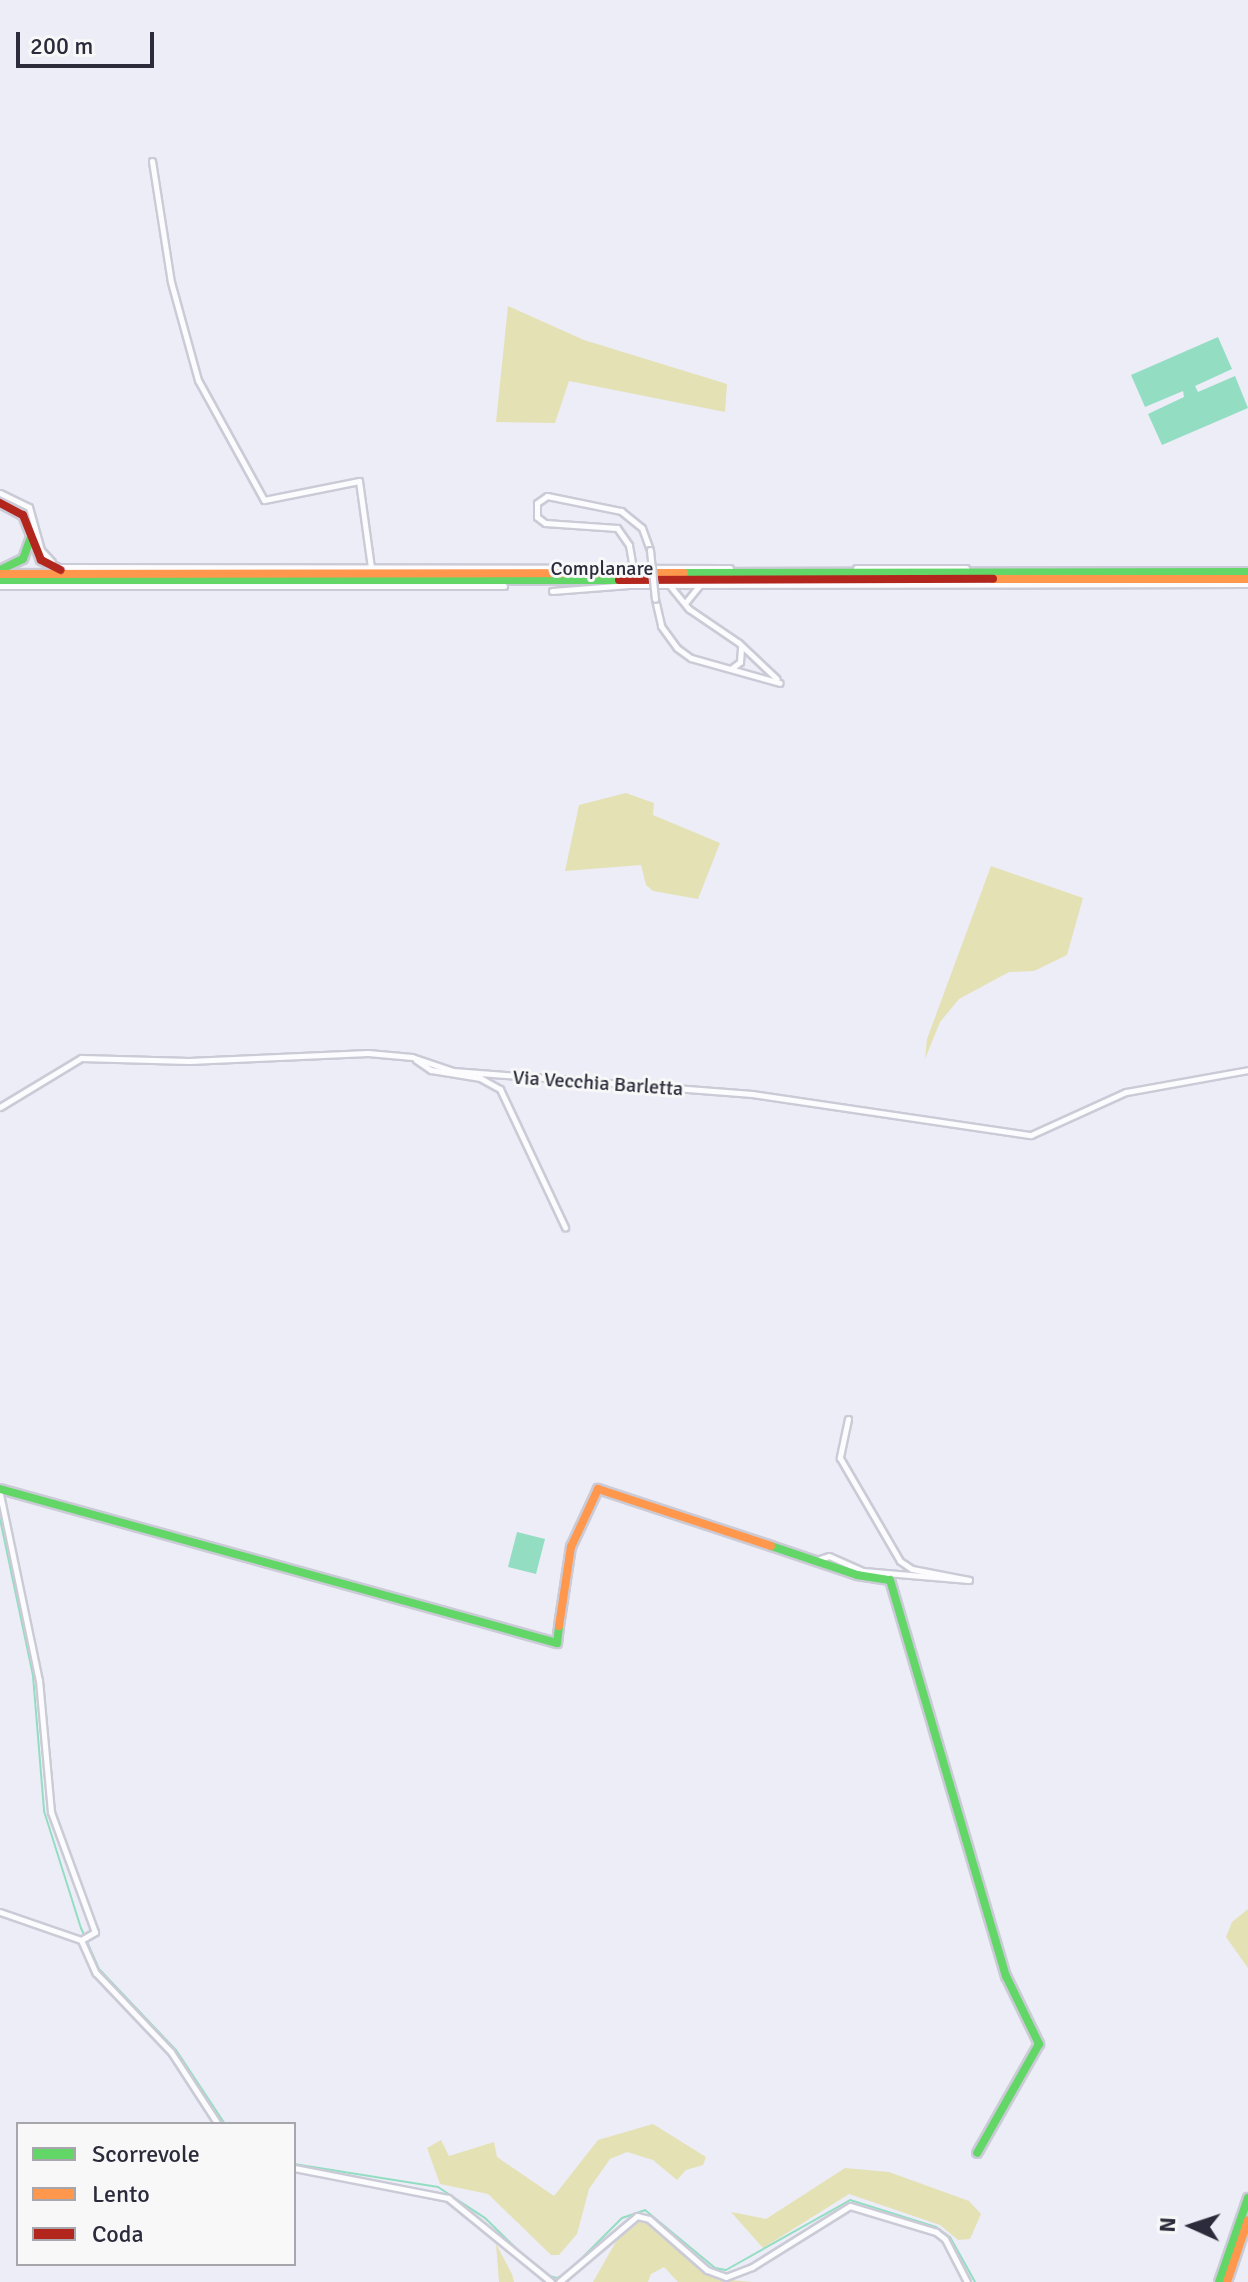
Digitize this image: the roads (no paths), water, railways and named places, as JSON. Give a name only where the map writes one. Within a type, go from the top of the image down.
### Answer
[{"type":"main road","points":[[0,503],[23,515],[41,560],[49,568],[100,574]]},
{"type":"main road","points":[[0,572],[23,559],[32,534]]},
{"type":"main road","points":[[0,572],[1248,570]]},
{"type":"main road","points":[[0,583],[1248,582]]},
{"type":"main road","points":[[0,1492],[557,1643],[571,1547],[596,1489],[891,1581],[1011,1990],[1039,2044],[977,2153]]},
{"type":"main road","points":[[1219,2282],[1248,2198]]},
{"type":"main road","points":[[1227,2282],[1248,2220]]},
{"type":"street","points":[[152,161],[171,282],[198,380],[264,500],[359,481],[371,567]]},
{"type":"street","name":"Complanare","points":[[0,493],[29,507],[41,550],[64,568],[1248,570]]},
{"type":"street","points":[[633,568],[629,545],[617,528],[545,523],[537,517],[537,503],[547,496],[621,511],[642,528],[650,550],[661,626],[677,648],[731,669],[750,671],[780,683],[739,643],[685,603],[676,590],[664,585]]},
{"type":"street","name":"Complanare","points":[[552,591],[563,586],[1248,582]]},
{"type":"street","points":[[0,583],[504,586]]},
{"type":"street","points":[[683,585],[685,603]]},
{"type":"street","points":[[685,603],[690,591],[701,585]]},
{"type":"street","points":[[731,669],[744,653],[739,643]]},
{"type":"street","points":[[731,669],[758,661]]},
{"type":"street","points":[[750,671],[758,661]]},
{"type":"street","points":[[412,1057],[431,1070],[480,1078],[500,1089],[565,1227]]},
{"type":"street","name":"Via Vecchia Barletta","points":[[0,1107],[81,1058],[412,1057],[432,1065],[545,1081],[574,1079],[752,1094],[1031,1135],[1126,1092],[1248,1070]]},
{"type":"street","points":[[820,1559],[829,1556],[856,1570],[969,1578],[912,1569],[900,1561],[840,1458],[848,1419]]},
{"type":"street","points":[[0,1492],[39,1680],[51,1812],[95,1932],[84,1939]]},
{"type":"street","points":[[0,1912],[84,1939]]},
{"type":"street","points":[[84,1939],[96,1973],[171,2052],[217,2122]]},
{"type":"street","points":[[296,2168],[448,2198],[551,2282]]},
{"type":"street","points":[[559,2282],[637,2216],[649,2219],[707,2270],[726,2277],[752,2267],[850,2206],[936,2232],[945,2239],[967,2282]]},
{"type":"waterway","points":[[0,1519],[33,1676],[44,1811],[81,1928],[99,1969],[176,2050],[224,2122]]},
{"type":"waterway","points":[[296,2164],[438,2187],[485,2218],[529,2261]]},
{"type":"waterway","points":[[576,2264],[622,2218],[645,2210],[715,2268],[726,2270],[850,2200],[936,2227],[950,2237],[975,2282]]},
{"type":"waterway","points":[[546,2275],[557,2278],[566,2274]]}]
